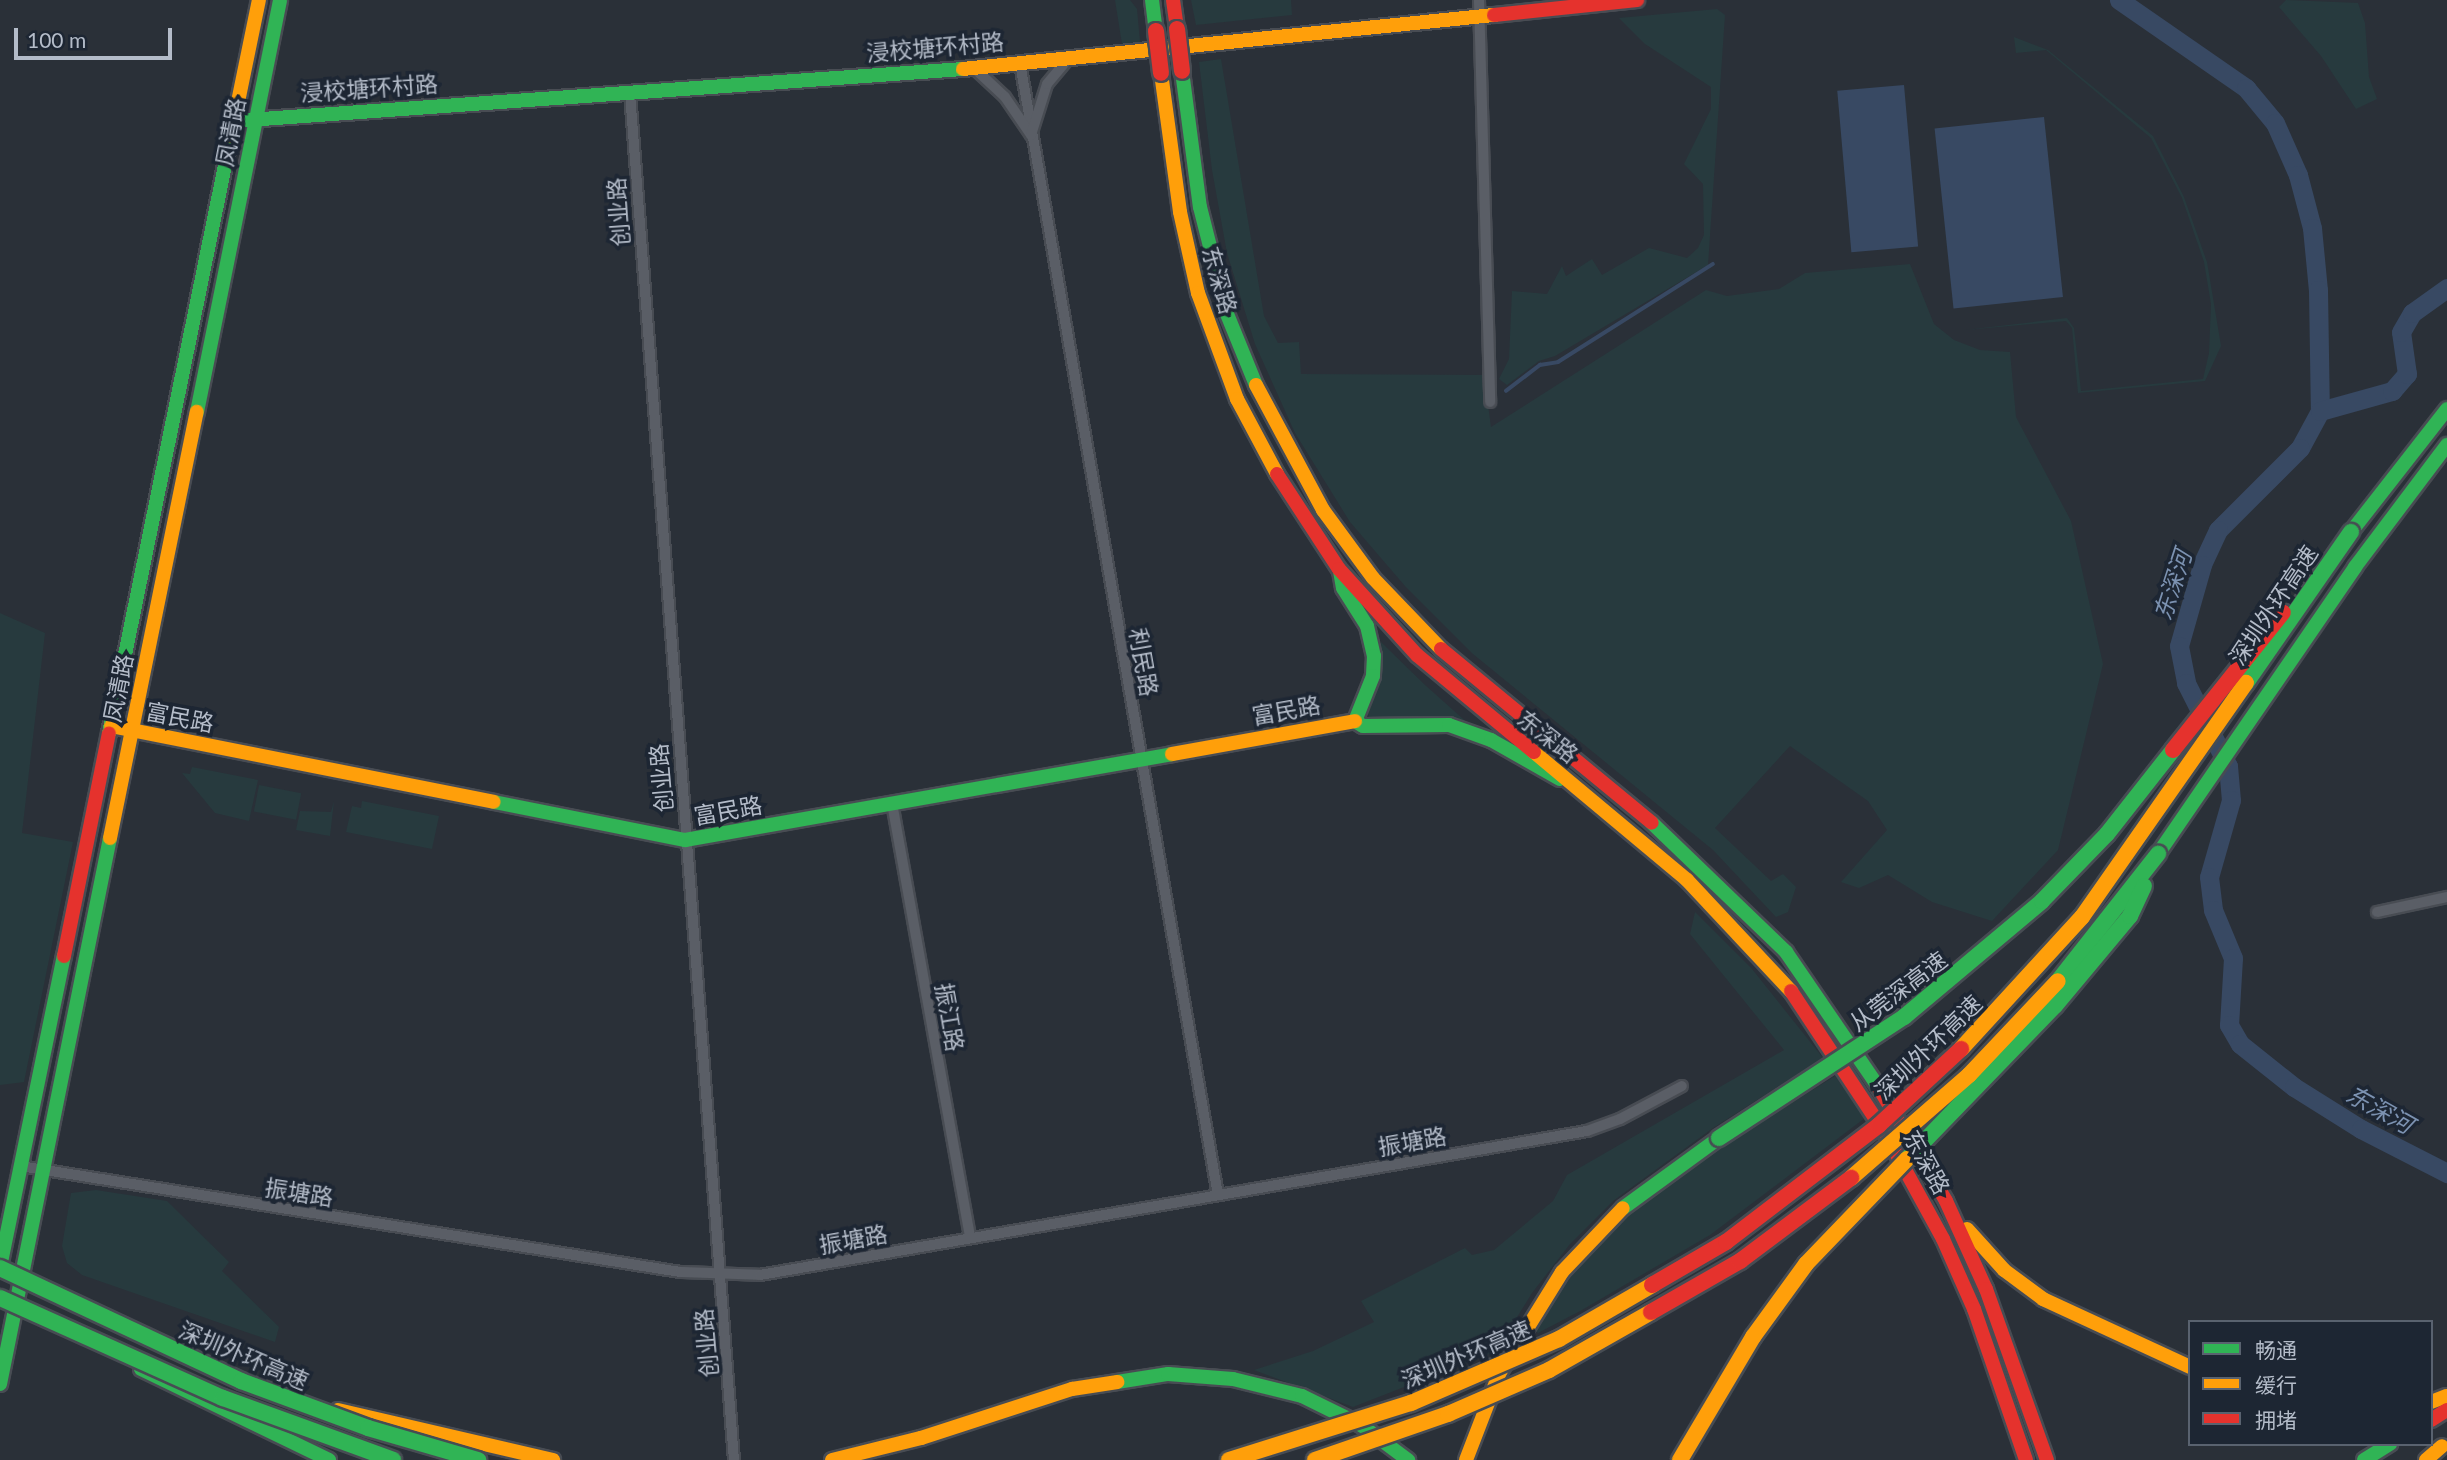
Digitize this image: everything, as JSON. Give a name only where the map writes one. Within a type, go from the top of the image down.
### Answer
[{"type":"main road","name":"凤清路","points":[[0,1268],[259,0]]},
{"type":"main road","name":"凤清路","points":[[0,1384],[280,0]]},
{"type":"main road","name":"东深路","points":[[1152,0],[1185,240],[1216,347],[1268,461],[1339,569],[1439,675],[1570,782],[1730,921],[1789,988],[1849,1076],[1943,1239],[1978,1320],[2026,1460]]},
{"type":"main road","name":"东深路","points":[[1173,0],[1200,208],[1227,314],[1268,415],[1323,510],[1373,578],[1431,640],[1679,845],[1779,944],[1870,1072],[1946,1201],[1991,1302],[2046,1460]]},
{"type":"main road","name":"浸校塘环村路","points":[[234,121],[974,68],[1068,59],[1480,8],[1637,0]]},
{"type":"main road","name":"深圳外环高速","points":[[1229,1460],[1411,1403],[1559,1339],[1726,1242],[1879,1125],[1973,1038],[2082,917],[2351,532],[2447,409]]},
{"type":"main road","name":"深圳外环高速","points":[[1315,1460],[1437,1418],[1549,1370],[1740,1261],[1858,1173],[1969,1076],[2069,969],[2158,854],[2331,601],[2447,445]]},
{"type":"main road","name":"从莞深高速","points":[[1466,1460],[1500,1372],[1562,1272],[1627,1204],[1719,1138],[1905,1017],[2051,893],[2107,834],[2251,650],[2351,532]]},
{"type":"main road","name":"富民路","points":[[1339,569],[1343,588],[1367,626],[1374,656],[1373,677],[1355,721]]},
{"type":"main road","name":"富民路","points":[[111,726],[685,840],[1355,721],[1363,726],[1449,725],[1491,740],[1548,775],[1570,782]]},
{"type":"main road","points":[[1681,1460],[1753,1337],[1806,1264],[2086,970],[2130,916],[2158,854]]},
{"type":"main road","points":[[1946,1201],[2004,1270],[2043,1299],[2188,1366]]},
{"type":"main road","name":"深圳外环高速","points":[[0,1268],[275,1394],[478,1460]]},
{"type":"main road","name":"深圳外环高速","points":[[0,1298],[92,1341],[267,1416],[393,1460]]},
{"type":"main road","points":[[92,1341],[175,1387],[329,1460]]},
{"type":"main road","points":[[832,1460],[921,1438],[1072,1388],[1120,1379],[1200,1375],[1281,1390],[1342,1414],[1408,1460]]},
{"type":"main road","points":[[275,1394],[553,1460]]},
{"type":"main road","points":[[2419,1460],[2445,1445]]},
{"type":"main road","points":[[2426,1460],[2445,1445]]},
{"type":"main road","points":[[2364,1460],[2387,1446]]},
{"type":"street","points":[[1480,8],[1490,402]]},
{"type":"street","name":"利民路","points":[[1031,135],[1047,84],[1068,59]]},
{"type":"street","name":"利民路","points":[[1020,63],[1219,1195]]},
{"type":"street","name":"利民路","points":[[974,68],[1004,97],[1031,135]]},
{"type":"street","name":"创业路","points":[[630,93],[734,1460]]},
{"type":"street","name":"振江路","points":[[892,803],[970,1238]]},
{"type":"street","points":[[2377,912],[2447,897]]},
{"type":"street","name":"振塘路","points":[[20,1167],[720,1276],[760,1275],[1587,1131],[1620,1119],[1682,1086]]},
{"type":"green space","points":[[1115,0],[1130,0],[1137,9],[1140,42],[1122,44]]},
{"type":"green space","points":[[1191,0],[1291,0],[1292,15],[1196,25]]},
{"type":"green space","points":[[2286,0],[2358,3],[2365,23],[2369,77],[2377,99],[2356,109],[2321,56],[2279,7]]},
{"type":"green space","points":[[1717,9],[1725,15],[1708,265],[1555,356],[1539,361],[1507,385],[1499,379],[1509,359],[1512,291],[1547,294],[1562,266],[1566,276],[1592,259],[1602,275],[1649,248],[1687,258],[1698,248],[1704,235],[1703,184],[1684,164],[1711,109],[1711,87],[1645,44],[1619,18]]},
{"type":"green space","points":[[2014,37],[2048,50],[2153,136],[2184,197],[2207,262],[2221,346],[2205,381],[2078,393],[2072,328],[2066,321],[1965,330],[2067,318],[2074,328],[2081,391],[2203,379],[2209,353],[2211,304],[2204,262],[2182,198],[2151,138],[2046,50],[2016,53]]},
{"type":"green space","points":[[1221,59],[1264,316],[1278,343],[1299,342],[1301,374],[1484,375],[1491,427],[1706,290],[1727,296],[1779,289],[1805,273],[1910,264],[1934,324],[1954,340],[1980,350],[2010,352],[2016,417],[2071,521],[2103,664],[2058,850],[1992,921],[1932,902],[1888,875],[1859,888],[1841,882],[1887,830],[1868,801],[1790,746],[1715,828],[1771,881],[1783,874],[1796,887],[1788,912],[1776,917],[1713,850],[1473,654],[1405,586],[1350,522],[1295,433],[1255,344],[1227,253],[1212,170],[1199,62]]},
{"type":"green space","points":[[0,613],[45,633],[22,833],[73,842],[24,1082],[0,1085]]},
{"type":"green space","points":[[1381,642],[1471,726],[1432,718],[1370,720],[1366,708],[1382,672]]},
{"type":"green space","points":[[192,767],[258,780],[249,821],[215,813],[182,773],[190,774]]},
{"type":"green space","points":[[259,785],[301,793],[296,820],[254,812]]},
{"type":"green space","points":[[334,801],[330,836],[296,830],[300,811],[331,812]]},
{"type":"green space","points":[[362,801],[439,816],[432,849],[346,832],[352,806],[361,808]]},
{"type":"green space","points":[[1695,912],[1752,969],[1823,1058],[1713,1128],[1613,1201],[1570,1244],[1532,1293],[1496,1351],[1353,1407],[1254,1370],[1313,1351],[1374,1322],[1361,1301],[1465,1248],[1472,1255],[1494,1250],[1553,1201],[1567,1175],[1784,1050],[1690,934]]},
{"type":"green space","points":[[1835,1076],[1865,1118],[1710,1235],[1582,1310],[1538,1333],[1533,1329],[1577,1268],[1629,1214],[1725,1144]]},
{"type":"green space","points":[[96,1190],[167,1201],[229,1262],[222,1271],[279,1327],[275,1342],[82,1275],[67,1263],[62,1246],[71,1193]]},
{"type":"water","points":[[1904,85],[1918,246],[1851,252],[1837,91]]},
{"type":"water","points":[[2044,117],[2063,297],[1954,309],[1935,128]]},
{"type":"waterway","name":"东深河","points":[[2119,0],[2246,88],[2275,123],[2298,175],[2312,228],[2318,290],[2320,411],[2300,448],[2218,530],[2202,565],[2179,646],[2186,683],[2228,766],[2231,800],[2209,877],[2213,910],[2233,958],[2229,1025],[2240,1044],[2294,1087],[2361,1129],[2447,1173]]},
{"type":"waterway","points":[[1506,391],[1540,365],[1558,362],[1713,264]]},
{"type":"waterway","points":[[2320,411],[2392,391],[2407,374],[2401,332],[2412,313],[2447,288]]},
{"type":"traffic: fast","points":[[197,412],[280,0]]},
{"type":"traffic: fast","points":[[1152,0],[1156,31]]},
{"type":"traffic: fast","points":[[234,121],[963,69]]},
{"type":"traffic: fast","points":[[1182,71],[1200,207],[1227,314],[1256,385]]},
{"type":"traffic: fast","points":[[109,733],[231,136]]},
{"type":"traffic: fast","points":[[2351,532],[2447,409]]},
{"type":"traffic: fast","points":[[2158,854],[2355,567],[2447,445]]},
{"type":"traffic: fast","points":[[2246,683],[2351,532]]},
{"type":"traffic: fast","points":[[1340,571],[1343,588],[1367,626],[1374,656],[1373,676],[1355,721],[1363,726],[1449,725],[1491,740],[1560,779]]},
{"type":"traffic: fast","points":[[1719,1138],[1904,1017],[2042,901],[2107,834],[2173,750]]},
{"type":"traffic: fast","points":[[494,802],[685,840],[1172,754]]},
{"type":"traffic: fast","points":[[1652,823],[1786,952],[1879,1088]]},
{"type":"traffic: fast","points":[[0,1384],[110,838]]},
{"type":"traffic: fast","points":[[2058,981],[2158,854]]},
{"type":"traffic: fast","points":[[1907,1159],[2055,1006],[2130,916],[2144,886]]},
{"type":"traffic: fast","points":[[0,1267],[64,956]]},
{"type":"traffic: fast","points":[[1623,1208],[1719,1138]]},
{"type":"traffic: fast","points":[[0,1268],[241,1381],[368,1428],[478,1460]]},
{"type":"traffic: fast","points":[[0,1298],[223,1398],[393,1460]]},
{"type":"traffic: fast","points":[[141,1369],[329,1460]]},
{"type":"traffic: fast","points":[[1117,1382],[1168,1374],[1233,1379],[1302,1396],[1361,1425],[1408,1460]]},
{"type":"traffic: fast","points":[[2364,1460],[2387,1446]]},
{"type":"traffic: slow","points":[[231,136],[259,0]]},
{"type":"traffic: slow","points":[[963,69],[1494,15]]},
{"type":"traffic: slow","points":[[1161,73],[1180,212],[1198,293],[1237,399],[1277,474]]},
{"type":"traffic: slow","points":[[1256,385],[1323,510],[1373,578],[1441,649]]},
{"type":"traffic: slow","points":[[110,838],[197,412]]},
{"type":"traffic: slow","points":[[1961,1049],[2082,917],[2246,683]]},
{"type":"traffic: slow","points":[[1172,754],[1355,721]]},
{"type":"traffic: slow","points":[[111,726],[494,802]]},
{"type":"traffic: slow","points":[[1534,752],[1687,880],[1791,991]]},
{"type":"traffic: slow","points":[[1851,1178],[1969,1075],[2058,981]]},
{"type":"traffic: slow","points":[[1680,1460],[1753,1337],[1806,1264],[1907,1159]]},
{"type":"traffic: slow","points":[[1466,1460],[1500,1372],[1562,1272],[1623,1208]]},
{"type":"traffic: slow","points":[[1967,1229],[2004,1270],[2043,1299],[2188,1366]]},
{"type":"traffic: slow","points":[[1229,1460],[1411,1403],[1559,1339],[1652,1285]]},
{"type":"traffic: slow","points":[[1315,1460],[1448,1414],[1549,1370],[1651,1312]]},
{"type":"traffic: slow","points":[[832,1460],[921,1438],[1072,1389],[1117,1382]]},
{"type":"traffic: slow","points":[[2433,1401],[2447,1396]]},
{"type":"traffic: slow","points":[[338,1410],[553,1460]]},
{"type":"traffic: slow","points":[[2426,1460],[2442,1446]]},
{"type":"traffic: jam","points":[[1173,0],[1177,29]]},
{"type":"traffic: jam","points":[[1494,15],[1637,0]]},
{"type":"traffic: jam","points":[[1177,29],[1182,71]]},
{"type":"traffic: jam","points":[[1156,31],[1161,73]]},
{"type":"traffic: jam","points":[[1277,474],[1339,569],[1417,655],[1534,752]]},
{"type":"traffic: jam","points":[[2173,750],[2283,612]]},
{"type":"traffic: jam","points":[[1441,649],[1652,823]]},
{"type":"traffic: jam","points":[[64,956],[109,733]]},
{"type":"traffic: jam","points":[[1791,991],[1885,1133],[1943,1239],[1974,1309],[2026,1460]]},
{"type":"traffic: jam","points":[[1652,1285],[1726,1242],[1879,1125],[1961,1049]]},
{"type":"traffic: jam","points":[[1879,1088],[1946,1201],[1986,1289],[2047,1460]]},
{"type":"traffic: jam","points":[[1651,1312],[1740,1261],[1851,1178]]},
{"type":"traffic: jam","points":[[2433,1419],[2447,1410]]}]
